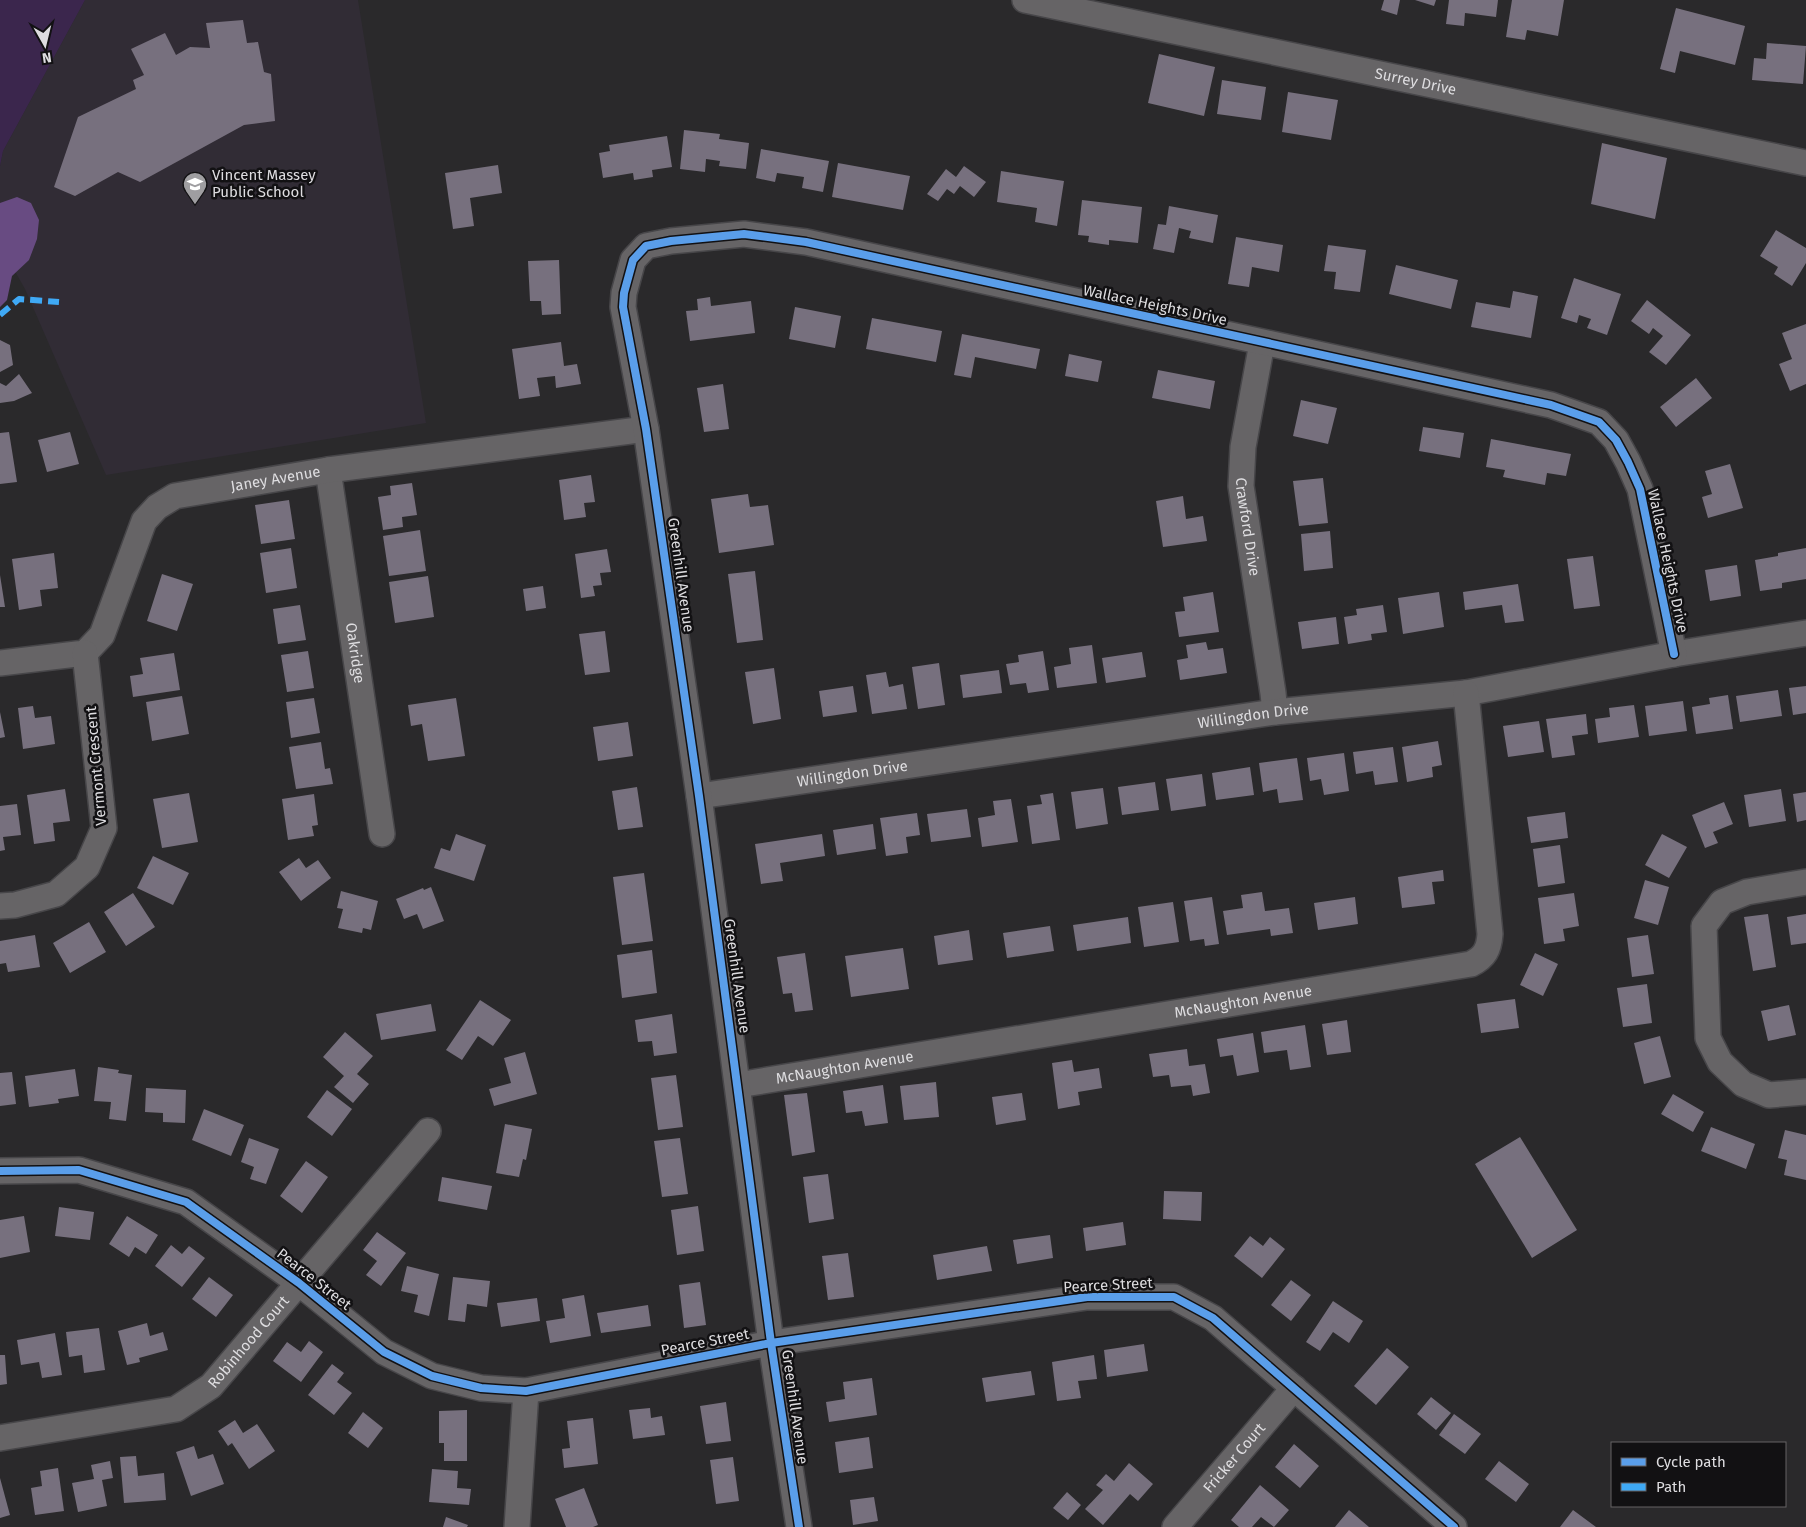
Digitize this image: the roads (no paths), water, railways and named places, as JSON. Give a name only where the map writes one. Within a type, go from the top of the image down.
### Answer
[{"type":"street","name":"Surrey Drive","points":[[1025,0],[1806,163]]},
{"type":"street","name":"Wallace Heights Drive","points":[[646,429],[623,307],[624,293],[633,260],[646,246],[671,241],[744,234],[806,242],[1551,405],[1599,422],[1616,440],[1628,462],[1640,489],[1674,654]]},
{"type":"street","name":"Crawford Drive","points":[[1262,343],[1243,447],[1241,486],[1275,712]]},
{"type":"street","name":"Janey Avenue","points":[[85,652],[102,635],[144,521],[157,507],[175,496],[328,470],[646,429]]},
{"type":"street","name":"Greenhill Avenue","points":[[646,429],[699,796],[771,1343],[798,1527]]},
{"type":"street","name":"Oakridge","points":[[328,470],[382,834]]},
{"type":"street","name":"Willingdon Drive","points":[[699,796],[1275,712],[1466,693],[1674,654],[1806,633]]},
{"type":"street","points":[[0,663],[85,652]]},
{"type":"street","name":"Vermont Crescent","points":[[0,906],[56,894],[87,867],[104,828],[85,652]]},
{"type":"street","name":"McNaughton Avenue","points":[[738,1085],[1471,964],[1480,960],[1486,953],[1490,934],[1466,693]]},
{"type":"street","points":[[1806,882],[1747,892],[1722,902],[1704,926],[1708,1038],[1720,1062],[1743,1084],[1769,1095],[1806,1092]]},
{"type":"street","name":"Robinhood Court","points":[[0,1438],[176,1409],[211,1386],[428,1130]]},
{"type":"street","name":"Pearce Street","points":[[0,1171],[79,1170],[186,1202],[299,1283],[384,1352],[432,1376],[481,1388],[526,1391],[771,1343],[1087,1297],[1174,1297],[1213,1318],[1454,1527]]},
{"type":"street","name":"Fricker Court","points":[[1175,1527],[1294,1388]]},
{"type":"street","points":[[517,1527],[526,1391]]},
{"type":"place","name":"Vincent Massey Public School","points":[[195,205]]}]
